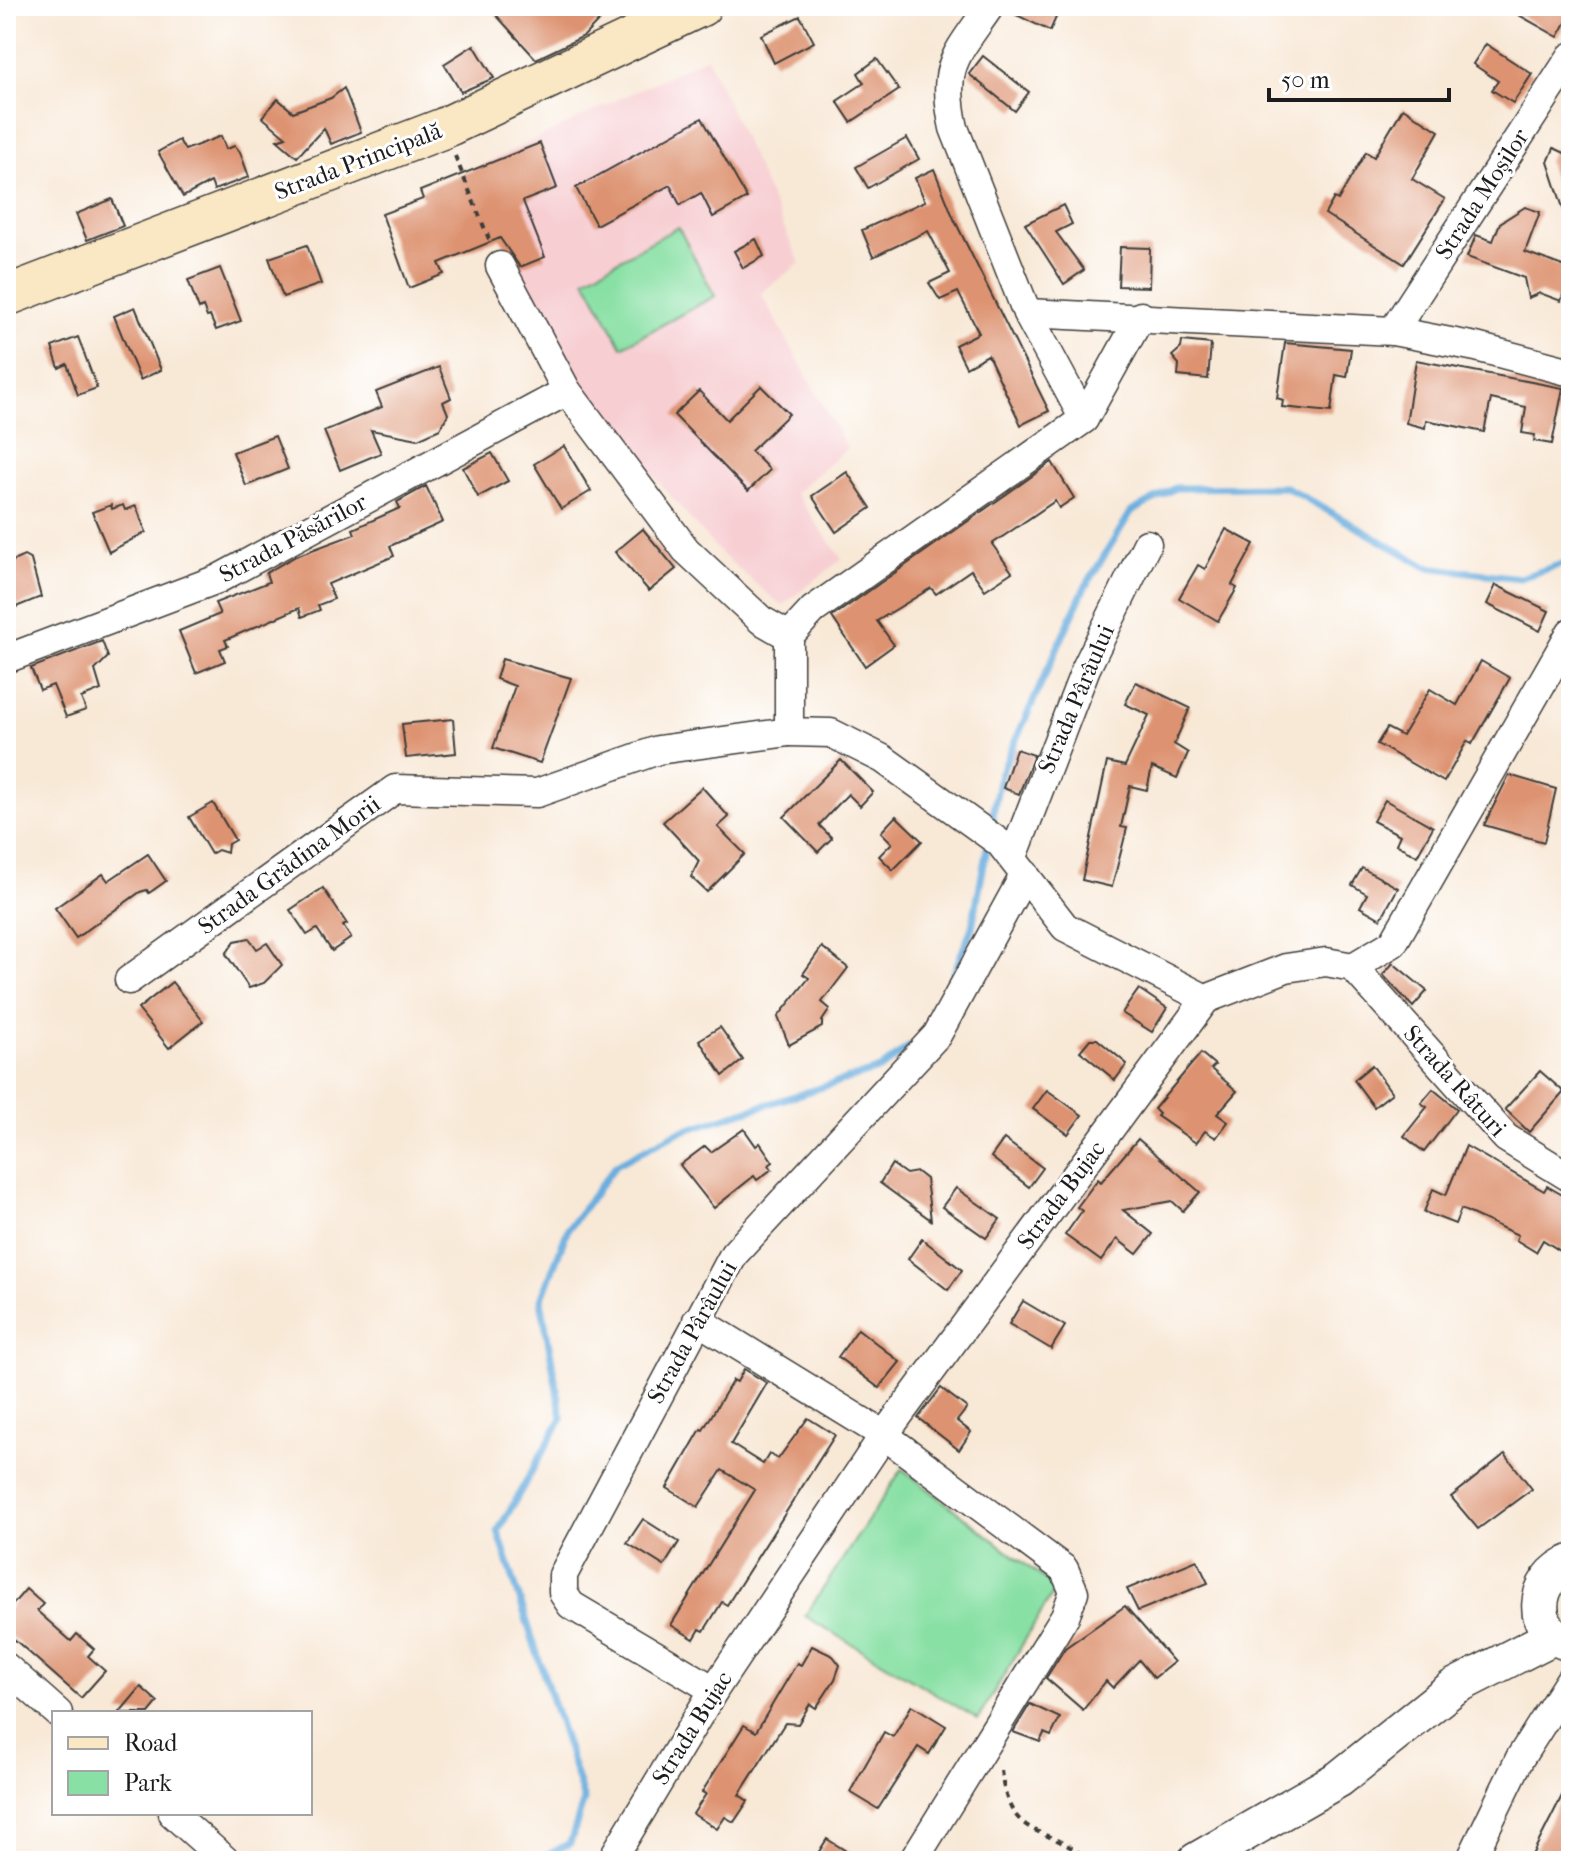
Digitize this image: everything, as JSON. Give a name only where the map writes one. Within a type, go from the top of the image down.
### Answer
[{"type":"main road","name":"Strada Principală","points":[[6,296],[444,128],[701,6]]},
{"type":"street","points":[[990,6],[949,68],[947,96],[954,128],[1027,313],[1084,419]]},
{"type":"street","name":"Strada Moșilor","points":[[1393,331],[1571,57]]},
{"type":"street","points":[[500,266],[567,391],[686,550],[761,620],[789,636]]},
{"type":"street","points":[[1027,313],[1141,316],[1393,331],[1476,347],[1571,372]]},
{"type":"street","points":[[789,732],[789,636],[813,610],[1084,419],[1141,316]]},
{"type":"street","name":"Strada Păsărilor","points":[[6,659],[218,579],[567,391]]},
{"type":"street","name":"Strada Pârâului","points":[[714,1690],[571,1605],[563,1593],[563,1575],[569,1559],[734,1254],[937,1035],[1013,858],[1086,668],[1147,544]]},
{"type":"street","points":[[1206,999],[1286,968],[1326,962],[1353,967],[1393,943],[1571,632]]},
{"type":"street","name":"Strada Grădina Morii","points":[[129,980],[395,789],[537,793],[658,750],[789,732],[831,733],[883,759],[969,821],[1013,858],[1065,927],[1206,999]]},
{"type":"street","name":"Strada Râturi","points":[[1353,967],[1506,1138],[1571,1178]]},
{"type":"street","name":"Strada Bujac","points":[[611,1861],[714,1690],[884,1435],[1206,999]]},
{"type":"street","points":[[697,1320],[884,1435],[1064,1569],[1074,1592],[1065,1616],[913,1861]]},
{"type":"street","points":[[1196,1861],[1339,1779],[1454,1687],[1562,1640],[1542,1620],[1540,1596],[1551,1574],[1571,1563]]},
{"type":"street","points":[[6,1667],[56,1711]]},
{"type":"street","points":[[1470,1861],[1520,1758],[1571,1678]]},
{"type":"street","points":[[174,1815],[226,1861]]},
{"type":"path","points":[[444,128],[500,266]]},
{"type":"path","points":[[996,1728],[1003,1790],[1012,1813],[1039,1835],[1089,1861]]},
{"type":"shaded area","points":[[707,57],[800,263],[761,293],[847,448],[795,493],[842,559],[782,606],[720,553],[595,408],[548,332],[473,169]]},
{"type":"green space","points":[[678,227],[715,296],[622,347],[585,279]]},
{"type":"green space","points":[[902,1469],[1056,1588],[978,1719],[805,1616]]},
{"type":"building","points":[[488,6],[613,6],[584,36],[536,59]]},
{"type":"building","points":[[1007,6],[1061,6],[1050,31],[1006,10]]},
{"type":"building","points":[[1503,6],[1571,6],[1571,14],[1558,37]]},
{"type":"building","points":[[800,16],[814,42],[774,63],[761,35]]},
{"type":"building","points":[[1486,44],[1532,74],[1513,103],[1492,90],[1498,81],[1473,64]]},
{"type":"building","points":[[474,45],[494,78],[461,92],[444,64]]},
{"type":"building","points":[[983,56],[1029,92],[1015,111],[969,74]]},
{"type":"building","points":[[877,59],[899,90],[851,122],[837,101],[864,83],[858,73]]},
{"type":"building","points":[[344,88],[361,132],[331,144],[324,128],[297,157],[277,140],[286,137],[262,117],[278,99],[293,112],[331,98]]},
{"type":"building","points":[[1403,108],[1439,131],[1412,179],[1445,199],[1404,264],[1325,214],[1334,198],[1338,200],[1366,152],[1374,157]]},
{"type":"building","points":[[702,118],[747,198],[713,217],[701,193],[680,205],[670,185],[596,225],[576,188]]},
{"type":"building","points":[[221,136],[226,149],[235,146],[240,152],[249,177],[214,190],[211,182],[183,197],[158,152],[179,140],[185,150]]},
{"type":"building","points":[[907,138],[919,159],[868,188],[856,167]]},
{"type":"building","points":[[540,143],[557,188],[523,201],[545,257],[520,267],[500,238],[439,263],[444,274],[409,288],[382,214],[423,199],[420,191]]},
{"type":"building","points":[[1554,148],[1571,156],[1571,219],[1567,220],[1548,162]]},
{"type":"building","points":[[934,169],[954,219],[1049,411],[1021,425],[988,355],[966,367],[955,345],[979,333],[958,292],[940,300],[929,283],[950,273],[928,231],[873,257],[862,230],[925,201],[915,178]]},
{"type":"building","points":[[112,199],[123,226],[87,240],[76,214]]},
{"type":"building","points":[[1063,205],[1072,224],[1056,232],[1084,270],[1064,284],[1025,224]]},
{"type":"building","points":[[1525,207],[1540,212],[1525,252],[1571,269],[1561,301],[1540,293],[1528,298],[1524,278],[1467,257],[1476,235],[1493,241],[1500,223]]},
{"type":"building","points":[[756,239],[764,256],[743,268],[734,251]]},
{"type":"building","points":[[307,245],[321,284],[283,297],[269,258]]},
{"type":"building","points":[[1120,247],[1150,248],[1149,287],[1118,286]]},
{"type":"building","points":[[220,268],[241,321],[216,330],[203,307],[199,309],[188,280]]},
{"type":"building","points":[[135,307],[161,370],[140,380],[114,316]]},
{"type":"building","points":[[78,337],[97,388],[78,395],[67,364],[59,368],[52,347]]},
{"type":"building","points":[[1182,341],[1211,344],[1208,379],[1178,376],[1179,364],[1172,356],[1181,348]]},
{"type":"building","points":[[1285,343],[1351,349],[1347,377],[1336,375],[1331,412],[1282,407],[1283,400],[1277,398]]},
{"type":"building","points":[[1416,360],[1563,388],[1552,444],[1534,441],[1535,435],[1522,433],[1526,407],[1491,399],[1484,432],[1426,420],[1425,428],[1406,423]]},
{"type":"building","points":[[439,367],[451,398],[443,402],[448,414],[440,429],[418,439],[371,430],[381,453],[340,470],[324,431],[382,407],[376,392]]},
{"type":"building","points":[[761,386],[789,414],[751,451],[770,470],[748,491],[674,415],[699,391],[727,420]]},
{"type":"building","points":[[275,436],[288,469],[246,486],[233,452]]},
{"type":"building","points":[[564,446],[591,491],[561,509],[534,464]]},
{"type":"building","points":[[492,453],[508,481],[478,497],[463,468]]},
{"type":"building","points":[[1052,462],[1074,498],[1059,508],[1055,501],[992,544],[1012,572],[985,590],[971,570],[936,594],[931,588],[877,621],[894,645],[865,666],[832,617]]},
{"type":"building","points":[[847,472],[871,508],[836,532],[812,496]]},
{"type":"building","points":[[426,486],[443,522],[390,546],[394,556],[328,584],[334,599],[318,605],[320,610],[302,617],[299,608],[225,640],[228,646],[220,649],[225,661],[196,673],[179,631],[220,614],[215,603],[269,582],[266,573],[296,556],[355,534],[353,529],[400,508],[397,502]]},
{"type":"building","points":[[111,505],[112,509],[123,505],[125,510],[136,506],[146,532],[109,552],[92,512]]},
{"type":"building","points":[[643,529],[676,569],[649,591],[615,552]]},
{"type":"building","points":[[1226,529],[1254,544],[1232,585],[1237,588],[1218,621],[1179,598],[1198,565],[1205,569]]},
{"type":"building","points":[[24,556],[31,560],[41,597],[6,611],[6,564]]},
{"type":"building","points":[[1496,585],[1549,611],[1540,631],[1487,604]]},
{"type":"building","points":[[102,641],[108,657],[95,670],[101,690],[81,698],[86,710],[66,717],[53,685],[40,690],[31,668]]},
{"type":"building","points":[[502,659],[571,678],[540,763],[493,748],[515,686],[496,679]]},
{"type":"building","points":[[1481,661],[1510,678],[1472,744],[1467,741],[1444,782],[1377,744],[1387,728],[1402,736],[1430,689],[1457,705]]},
{"type":"building","points":[[1136,682],[1190,708],[1174,744],[1188,753],[1177,778],[1152,767],[1147,790],[1130,786],[1121,827],[1127,828],[1112,887],[1082,880],[1107,762],[1125,766],[1149,715],[1125,704]]},
{"type":"building","points":[[453,719],[456,753],[406,758],[402,724]]},
{"type":"building","points":[[1016,749],[1034,755],[1019,794],[1003,788]]},
{"type":"building","points":[[841,760],[873,792],[860,806],[848,794],[819,825],[832,838],[818,852],[784,817]]},
{"type":"building","points":[[1509,775],[1556,789],[1544,842],[1484,825]]},
{"type":"building","points":[[702,787],[729,817],[718,827],[745,854],[707,892],[691,877],[699,861],[663,822]]},
{"type":"building","points":[[1385,800],[1433,827],[1417,856],[1396,844],[1400,835],[1373,821]]},
{"type":"building","points":[[213,803],[235,840],[228,844],[227,853],[218,850],[211,854],[189,817]]},
{"type":"building","points":[[896,816],[922,841],[893,870],[879,856],[892,843],[881,832]]},
{"type":"building","points":[[148,854],[166,881],[149,893],[147,890],[140,892],[76,938],[55,908],[103,874],[108,881]]},
{"type":"building","points":[[1362,868],[1398,888],[1381,919],[1360,907],[1367,894],[1352,885]]},
{"type":"building","points":[[323,888],[347,924],[343,926],[351,938],[332,951],[317,929],[307,935],[290,910]]},
{"type":"building","points":[[249,938],[257,949],[267,943],[282,965],[264,983],[249,988],[226,954],[235,941]]},
{"type":"building","points":[[822,947],[848,968],[822,1002],[830,1009],[822,1021],[822,1027],[789,1045],[778,1017],[809,978],[803,974]]},
{"type":"building","points":[[1393,963],[1427,991],[1413,1007],[1383,975]]},
{"type":"building","points":[[172,982],[203,1021],[169,1048],[138,1009]]},
{"type":"building","points":[[1139,989],[1167,1008],[1152,1032],[1122,1013]]},
{"type":"building","points":[[720,1027],[743,1060],[723,1076],[699,1040]]},
{"type":"building","points":[[1090,1039],[1097,1039],[1127,1064],[1115,1080],[1080,1051]]},
{"type":"building","points":[[1201,1053],[1215,1065],[1211,1069],[1237,1091],[1217,1114],[1228,1122],[1216,1138],[1205,1131],[1196,1143],[1157,1116],[1159,1114],[1154,1109]]},
{"type":"building","points":[[1372,1065],[1392,1093],[1374,1107],[1354,1080]]},
{"type":"building","points":[[1540,1071],[1564,1092],[1529,1132],[1505,1109]]},
{"type":"building","points":[[1433,1089],[1457,1109],[1424,1152],[1404,1136],[1427,1107],[1421,1103]]},
{"type":"building","points":[[1047,1090],[1082,1115],[1068,1134],[1033,1109]]},
{"type":"building","points":[[744,1129],[756,1146],[760,1143],[773,1162],[769,1165],[772,1169],[757,1180],[754,1176],[714,1208],[680,1165],[705,1146],[711,1152]]},
{"type":"building","points":[[1004,1139],[1043,1168],[1029,1187],[991,1157]]},
{"type":"building","points":[[1138,1139],[1200,1192],[1183,1211],[1172,1201],[1123,1210],[1153,1234],[1137,1254],[1117,1239],[1101,1261],[1065,1235],[1082,1211],[1077,1207],[1098,1179],[1101,1182]]},
{"type":"building","points":[[1466,1146],[1544,1191],[1547,1186],[1571,1200],[1571,1238],[1562,1252],[1543,1240],[1536,1252],[1516,1240],[1518,1235],[1461,1209],[1455,1224],[1424,1212],[1433,1189],[1446,1195]]},
{"type":"building","points":[[892,1164],[906,1174],[917,1172],[926,1179],[931,1220],[880,1183]]},
{"type":"building","points":[[956,1188],[1000,1219],[986,1238],[942,1207]]},
{"type":"building","points":[[922,1239],[962,1270],[948,1290],[908,1259]]},
{"type":"building","points":[[1023,1301],[1065,1326],[1051,1349],[1009,1324]]},
{"type":"building","points":[[858,1329],[900,1362],[879,1388],[838,1357]]},
{"type":"building","points":[[744,1369],[767,1383],[731,1444],[763,1464],[769,1454],[778,1459],[808,1418],[835,1435],[727,1605],[722,1602],[704,1631],[700,1629],[694,1639],[671,1625],[755,1490],[722,1470],[698,1507],[667,1488],[701,1429],[733,1380],[737,1382]]},
{"type":"building","points":[[941,1388],[967,1408],[957,1421],[971,1432],[959,1450],[918,1418]]},
{"type":"building","points":[[1505,1454],[1532,1489],[1478,1529],[1451,1497]]},
{"type":"building","points":[[643,1519],[679,1542],[664,1566],[627,1543]]},
{"type":"building","points":[[1197,1560],[1208,1583],[1138,1611],[1127,1589]]},
{"type":"building","points":[[26,1589],[43,1604],[37,1611],[71,1641],[77,1634],[94,1649],[88,1656],[105,1671],[81,1698],[6,1632],[6,1612]]},
{"type":"building","points":[[1125,1606],[1174,1662],[1154,1678],[1139,1660],[1113,1688],[1106,1681],[1083,1710],[1046,1678],[1065,1648]]},
{"type":"building","points":[[812,1646],[833,1656],[840,1665],[835,1679],[816,1708],[810,1704],[798,1724],[785,1723],[739,1795],[748,1801],[734,1822],[725,1817],[717,1829],[693,1814],[706,1794],[702,1792],[744,1725],[756,1732],[797,1663],[801,1665]]},
{"type":"building","points":[[141,1687],[158,1702],[151,1711],[121,1711]]},
{"type":"building","points":[[1030,1704],[1060,1718],[1051,1736],[1044,1733],[1040,1742],[1013,1732]]},
{"type":"building","points":[[912,1705],[946,1726],[929,1754],[918,1747],[878,1809],[850,1792],[884,1732],[893,1737]]},
{"type":"building","points":[[1571,1778],[1571,1861],[1529,1861]]},
{"type":"building","points":[[827,1839],[862,1861],[813,1861]]},
{"type":"waterway","points":[[991,826],[1000,775],[1084,589],[1131,512],[1175,488],[1286,487],[1427,567],[1520,578],[1571,561]]},
{"type":"waterway","points":[[948,988],[972,927],[988,843]]},
{"type":"waterway","points":[[537,1861],[570,1843],[584,1800],[498,1531],[562,1418],[541,1300],[568,1229],[616,1165],[676,1133],[880,1069],[910,1046]]}]
